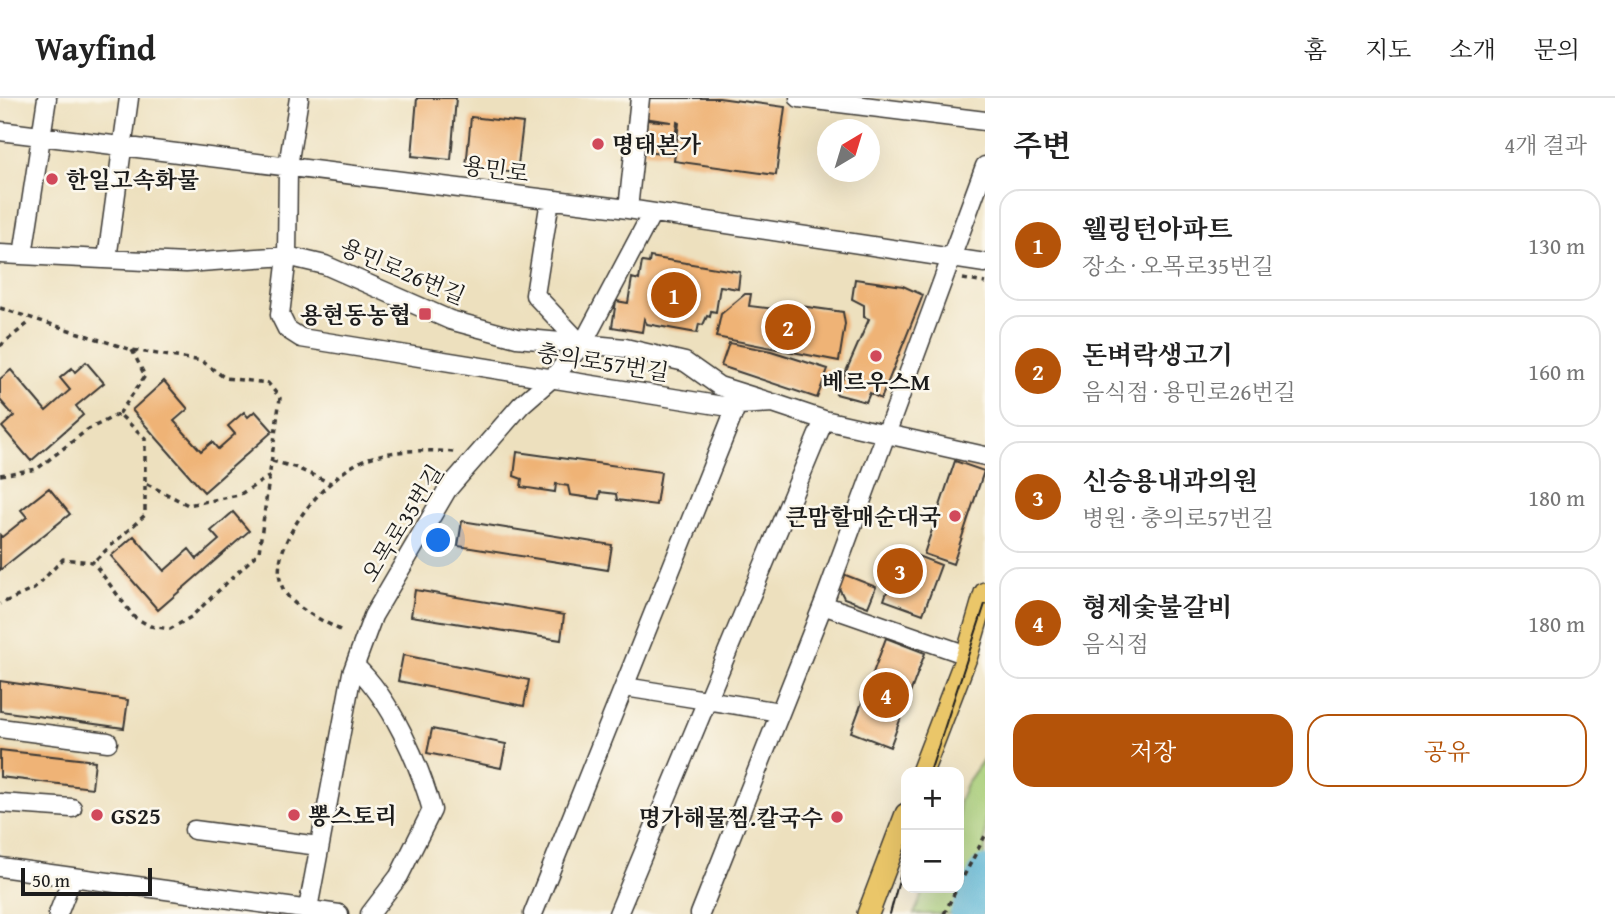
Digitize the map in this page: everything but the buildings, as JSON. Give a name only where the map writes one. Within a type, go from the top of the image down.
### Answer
[{"type":"main road","points":[[924,767],[967,655],[985,593]]},
{"type":"main road","points":[[868,914],[901,827]]},
{"type":"street","points":[[23,255],[47,98]]},
{"type":"street","points":[[107,259],[129,98]]},
{"type":"street","name":"충의로57번길","points":[[299,98],[288,166],[287,256],[280,315],[287,329],[301,338],[552,378],[773,403],[824,420],[985,456]]},
{"type":"street","points":[[628,209],[639,98]]},
{"type":"street","points":[[799,98],[985,121]]},
{"type":"street","name":"용민로","points":[[0,131],[628,209],[985,263]]},
{"type":"street","points":[[699,914],[823,605],[985,166]]},
{"type":"street","points":[[550,200],[535,295],[582,345]]},
{"type":"street","name":"오목로35번길","points":[[307,912],[355,666],[373,616],[447,490],[521,405],[552,378],[582,345],[652,213]]},
{"type":"street","name":"용민로26번길","points":[[0,254],[186,262],[287,256],[325,265],[450,320],[517,338],[625,348],[685,362],[740,399]]},
{"type":"street","points":[[533,914],[740,399]]},
{"type":"street","points":[[618,914],[824,420]]},
{"type":"street","points":[[823,605],[967,655]]},
{"type":"street","points":[[355,666],[368,678],[409,749],[423,778],[432,810],[399,876],[370,914]]},
{"type":"street","points":[[625,687],[780,712]]},
{"type":"street","points":[[0,728],[108,742]]},
{"type":"street","points":[[0,803],[72,808]]},
{"type":"street","points":[[194,830],[319,846]]},
{"type":"street","points":[[0,867],[307,912],[339,914]]},
{"type":"street","points":[[58,914],[72,878]]},
{"type":"path","points":[[963,279],[985,283]]},
{"type":"path","points":[[0,308],[132,350],[202,361],[225,377],[268,383],[280,398],[259,552],[191,617],[170,629],[150,626],[134,617],[93,562],[63,559],[34,589],[0,604]]},
{"type":"path","points":[[0,346],[32,320]]},
{"type":"path","points":[[0,475],[37,469],[87,429],[119,414],[145,376],[132,350]]},
{"type":"path","points":[[93,562],[145,515],[145,438],[119,414]]},
{"type":"path","points":[[340,630],[288,597],[279,582],[284,549],[305,507],[331,483],[366,458],[408,449],[454,452]]},
{"type":"path","points":[[272,461],[331,483]]},
{"type":"path","points":[[147,484],[188,505],[239,495],[270,476]]},
{"type":"path","points":[[964,875],[985,836]]},
{"type":"path","points":[[944,914],[954,893]]},
{"type":"green space","points":[[985,757],[985,914],[914,914],[923,893],[964,893],[966,784]]},
{"type":"waterway","points":[[966,914],[985,872]]},
{"type":"tram line","points":[[932,767],[985,604]]},
{"type":"tram line","points":[[890,914],[901,873]]},
{"type":"place","name":"명태본가","points":[[598,144]]},
{"type":"place","name":"한일고속화물","points":[[52,179]]},
{"type":"place","name":"웰링턴아파트","points":[[674,295]]},
{"type":"place","name":"용현동농협","points":[[425,314]]},
{"type":"place","name":"돈벼락생고기","points":[[788,327]]},
{"type":"place","name":"베르우스M","points":[[876,356]]},
{"type":"place","name":"큰맘할매순대국","points":[[955,516]]},
{"type":"place","name":"신승용내과의원","points":[[900,571]]},
{"type":"place","name":"형제숯불갈비","points":[[886,695]]},
{"type":"place","name":"GS25","points":[[97,815]]},
{"type":"place","name":"뽕스토리","points":[[294,815]]},
{"type":"place","name":"명가해물찜.칼국수","points":[[837,817]]}]
